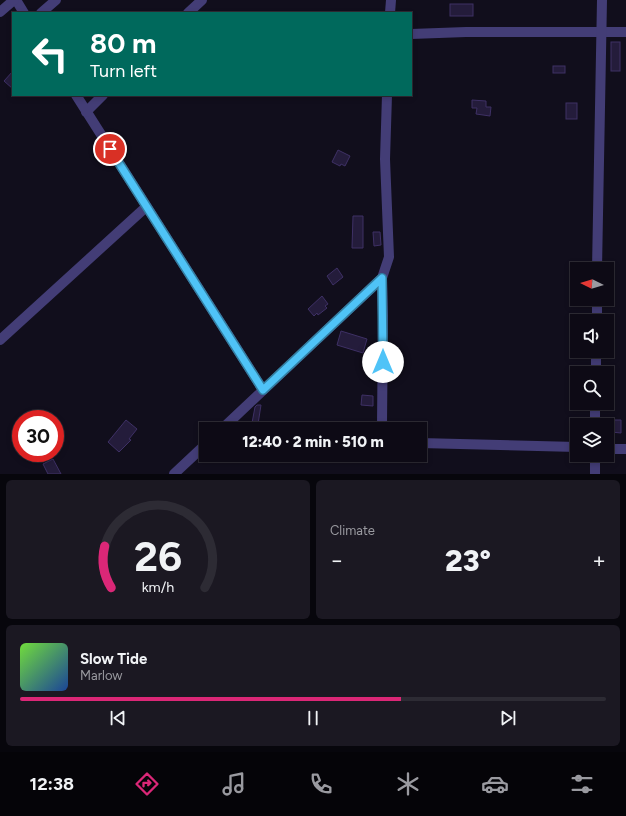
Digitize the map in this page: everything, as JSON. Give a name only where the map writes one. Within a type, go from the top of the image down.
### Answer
[{"type":"street","points":[[0,12],[15,0],[23,12]]},
{"type":"street","points":[[42,12],[56,0]]},
{"type":"street","points":[[189,12],[202,0]]},
{"type":"street","points":[[390,12],[391,0]]},
{"type":"street","points":[[597,262],[602,0]]},
{"type":"street","points":[[412,34],[466,32],[626,32]]},
{"type":"street","points":[[77,96],[263,390]]},
{"type":"street","points":[[86,112],[102,96]]},
{"type":"street","points":[[382,422],[382,278],[389,257],[385,159],[387,96]]},
{"type":"street","points":[[0,340],[146,207]]},
{"type":"street","points":[[229,422],[382,278]]},
{"type":"street","points":[[427,443],[570,448]]},
{"type":"street","points":[[614,449],[626,449]]},
{"type":"street","points":[[174,474],[199,451]]},
{"type":"street","points":[[594,474],[595,462]]},
{"type":"building","points":[[450,4],[473,4],[473,16],[450,16]]},
{"type":"building","points":[[611,42],[620,42],[620,71],[611,71]]},
{"type":"building","points":[[553,66],[565,66],[565,73],[553,73]]},
{"type":"building","points":[[12,72],[12,88],[4,81]]},
{"type":"building","points":[[472,100],[486,101],[486,107],[491,107],[490,116],[476,114],[477,108],[472,108]]},
{"type":"building","points":[[566,103],[577,103],[577,119],[566,119]]},
{"type":"building","points":[[338,150],[350,156],[345,166],[341,164],[340,166],[332,162]]},
{"type":"building","points":[[353,216],[363,216],[363,248],[352,248]]},
{"type":"building","points":[[373,232],[380,232],[381,245],[374,246]]},
{"type":"building","points":[[337,268],[343,277],[333,285],[327,276]]},
{"type":"building","points":[[322,296],[328,304],[325,306],[327,308],[318,315],[317,313],[314,316],[308,309]]},
{"type":"building","points":[[341,331],[367,339],[363,353],[337,345]]},
{"type":"building","points":[[362,395],[373,396],[373,406],[361,405]]},
{"type":"building","points":[[257,405],[261,405],[258,422],[252,422],[255,407]]},
{"type":"building","points":[[126,420],[137,429],[129,439],[131,440],[119,452],[108,442]]},
{"type":"building","points":[[614,420],[621,420],[621,433],[614,432]]},
{"type":"building","points":[[47,462],[55,462],[61,474],[48,474],[43,464]]},
{"type":"route","points":[[110,149],[263,390],[382,278],[383,362]]}]
